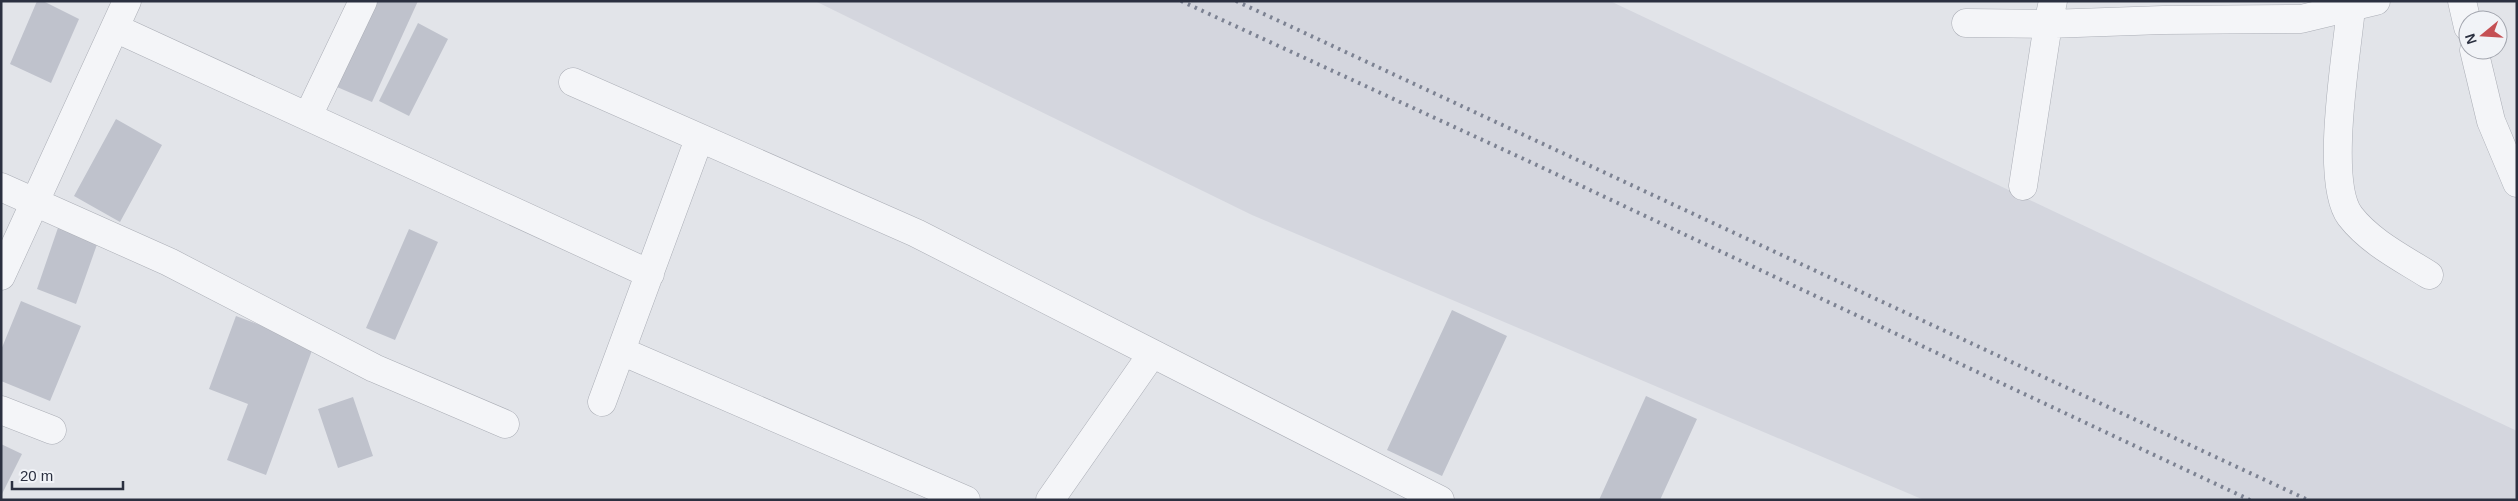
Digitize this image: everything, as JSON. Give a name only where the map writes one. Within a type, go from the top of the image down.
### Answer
[{"type":"street","points":[[1,276],[37,203],[127,1]]},
{"type":"street","points":[[308,116],[363,1]]},
{"type":"street","points":[[1966,23],[2050,13],[2163,20],[2364,5],[2337,154],[2342,196],[2349,215],[2374,240],[2429,275]]},
{"type":"street","points":[[2023,186],[2050,13]]},
{"type":"street","points":[[115,28],[650,274]]},
{"type":"street","points":[[2476,60],[2491,121],[2517,183]]},
{"type":"street","points":[[573,82],[916,233],[1440,500]]},
{"type":"street","points":[[602,402],[699,139]]},
{"type":"street","points":[[1,187],[169,262],[374,368],[506,424]]},
{"type":"street","points":[[621,351],[966,500]]},
{"type":"street","points":[[1050,500],[1152,354]]},
{"type":"street","points":[[1,410],[52,430]]},
{"type":"shaded area","points":[[815,1],[1610,1],[2517,431],[2517,500],[1924,500],[1252,215]]},
{"type":"building","points":[[37,1],[43,1],[79,19],[51,83],[10,64]]},
{"type":"building","points":[[376,1],[418,1],[372,102],[337,87]]},
{"type":"building","points":[[418,23],[448,39],[409,116],[379,101]]},
{"type":"building","points":[[116,119],[162,145],[120,222],[74,196]]},
{"type":"building","points":[[61,219],[101,233],[76,304],[37,289]]},
{"type":"building","points":[[409,229],[438,242],[395,340],[366,328]]},
{"type":"building","points":[[21,301],[81,326],[50,401],[1,381],[1,350]]},
{"type":"building","points":[[1452,310],[1507,336],[1442,476],[1387,450]]},
{"type":"building","points":[[236,316],[314,345],[266,475],[227,460],[248,404],[209,389]]},
{"type":"building","points":[[1646,396],[1697,419],[1660,500],[1599,500]]},
{"type":"building","points":[[353,397],[373,456],[338,468],[318,409]]},
{"type":"building","points":[[1,444],[22,454],[1,496]]},
{"type":"railway","points":[[1181,1],[1526,160],[2250,500]]},
{"type":"railway","points":[[1236,1],[2308,500]]}]
